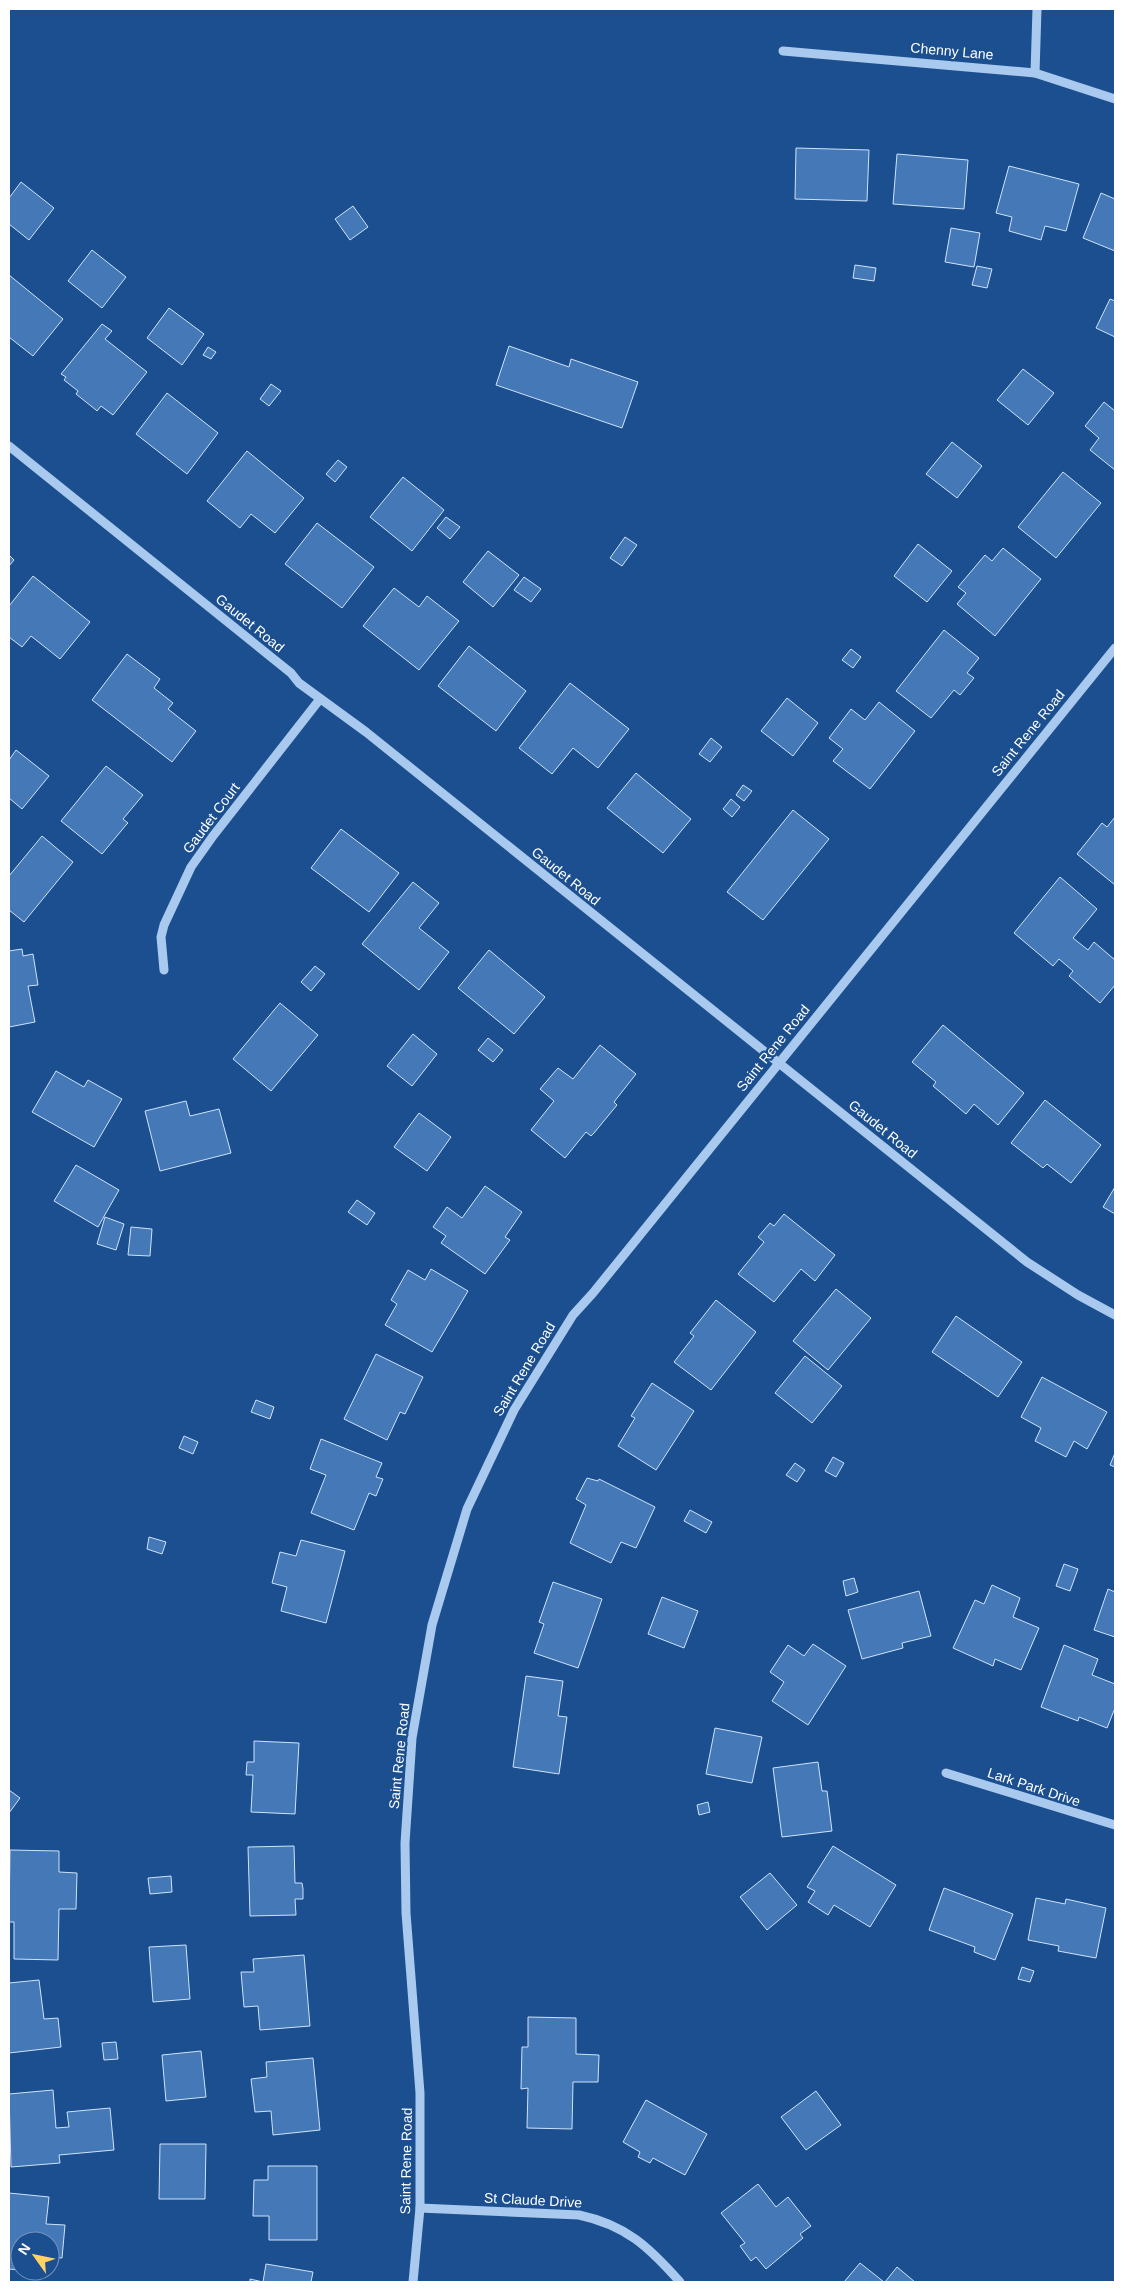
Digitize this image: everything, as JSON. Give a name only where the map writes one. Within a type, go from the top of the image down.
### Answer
[{"type":"street","points":[[1035,73],[1037,9]]},
{"type":"street","name":"Chenny Lane","points":[[783,51],[1035,73],[1115,99]]},
{"type":"street","name":"Gaudet Road","points":[[9,446],[291,673],[300,683],[366,732],[1027,1262],[1078,1295],[1115,1315]]},
{"type":"street","name":"Saint Rene Road","points":[[413,2282],[420,2208],[420,2093],[406,1913],[405,1843],[412,1738],[432,1625],[467,1509],[514,1410],[573,1315],[600,1286],[778,1063],[1115,648]]},
{"type":"street","name":"Gaudet Court","points":[[164,970],[161,938],[164,925],[191,868],[212,836],[320,699]]},
{"type":"street","name":"Lark Park Drive","points":[[946,1773],[1115,1825]]},
{"type":"street","name":"St Claude Drive","points":[[420,2208],[579,2215],[598,2219],[635,2237],[652,2251],[680,2282]]},
{"type":"building","points":[[796,148],[869,150],[867,201],[795,199]]},
{"type":"building","points":[[897,154],[968,160],[964,209],[893,204]]},
{"type":"building","points":[[1009,166],[1079,184],[1066,231],[1045,226],[1041,240],[1009,231],[1012,217],[996,213]]},
{"type":"building","points":[[21,182],[54,208],[29,240],[9,224],[9,198]]},
{"type":"building","points":[[1101,193],[1115,199],[1115,251],[1083,238]]},
{"type":"building","points":[[353,206],[368,227],[350,240],[335,219]]},
{"type":"building","points":[[951,228],[980,233],[974,267],[945,262]]},
{"type":"building","points":[[92,250],[126,277],[102,308],[68,281]]},
{"type":"building","points":[[855,265],[876,268],[874,281],[853,278]]},
{"type":"building","points":[[977,266],[992,269],[987,288],[972,285]]},
{"type":"building","points":[[9,275],[63,319],[33,356],[9,337]]},
{"type":"building","points":[[1110,299],[1115,301],[1115,337],[1096,328]]},
{"type":"building","points":[[169,308],[204,334],[182,365],[147,338]]},
{"type":"building","points":[[102,324],[112,331],[105,339],[147,372],[113,415],[101,406],[97,411],[76,394],[78,391],[64,380],[66,377],[61,374]]},
{"type":"building","points":[[509,346],[569,367],[571,359],[638,382],[622,428],[496,385]]},
{"type":"building","points":[[208,347],[216,352],[211,359],[203,355]]},
{"type":"building","points":[[1023,369],[1054,393],[1028,425],[997,400]]},
{"type":"building","points":[[271,384],[281,391],[269,406],[260,399]]},
{"type":"building","points":[[167,393],[218,433],[187,474],[136,434]]},
{"type":"building","points":[[1104,402],[1115,411],[1115,470],[1090,450],[1099,438],[1085,426]]},
{"type":"building","points":[[952,442],[982,466],[957,498],[926,474]]},
{"type":"building","points":[[247,451],[304,498],[275,533],[251,514],[240,528],[207,501]]},
{"type":"building","points":[[338,460],[347,467],[335,482],[326,474]]},
{"type":"building","points":[[1063,472],[1101,503],[1056,558],[1018,527]]},
{"type":"building","points":[[403,477],[444,510],[412,551],[370,517]]},
{"type":"building","points":[[446,517],[460,527],[450,539],[437,528]]},
{"type":"building","points":[[317,523],[374,567],[342,608],[285,564]]},
{"type":"building","points":[[625,537],[637,545],[622,566],[610,558]]},
{"type":"building","points":[[918,544],[952,571],[927,602],[894,576]]},
{"type":"building","points":[[1003,548],[1041,579],[995,636],[957,604],[966,593],[958,587],[985,555],[992,561]]},
{"type":"building","points":[[488,551],[519,575],[493,607],[463,582]]},
{"type":"building","points":[[9,555],[14,560],[9,566]]},
{"type":"building","points":[[33,576],[90,622],[60,659],[31,636],[22,647],[9,637],[9,606]]},
{"type":"building","points":[[524,577],[541,589],[531,602],[514,590]]},
{"type":"building","points":[[394,588],[419,607],[427,596],[459,621],[419,670],[363,626]]},
{"type":"building","points":[[944,630],[979,658],[967,673],[974,678],[960,695],[954,690],[931,718],[896,691]]},
{"type":"building","points":[[469,646],[526,691],[496,731],[438,686]]},
{"type":"building","points":[[851,649],[861,657],[853,668],[842,660]]},
{"type":"building","points":[[127,654],[160,679],[154,688],[173,703],[168,709],[196,731],[172,762],[92,700]]},
{"type":"building","points":[[570,683],[629,729],[598,768],[573,748],[552,774],[519,748]]},
{"type":"building","points":[[787,698],[818,723],[793,756],[761,731]]},
{"type":"building","points":[[879,702],[915,731],[870,789],[833,761],[843,749],[829,738],[851,709],[865,720]]},
{"type":"building","points":[[711,738],[722,747],[710,762],[699,754]]},
{"type":"building","points":[[16,750],[49,776],[22,809],[9,798],[9,760]]},
{"type":"building","points":[[106,766],[143,795],[123,819],[128,823],[102,854],[61,821]]},
{"type":"building","points":[[636,773],[691,819],[663,853],[607,808]]},
{"type":"building","points":[[743,785],[752,791],[744,801],[736,795]]},
{"type":"building","points":[[731,799],[740,807],[732,817],[723,809]]},
{"type":"building","points":[[793,810],[829,839],[763,920],[727,892]]},
{"type":"building","points":[[1115,817],[1115,885],[1077,854],[1102,823],[1107,827]]},
{"type":"building","points":[[341,829],[399,873],[369,912],[311,868]]},
{"type":"building","points":[[42,836],[73,862],[24,922],[9,910],[9,876]]},
{"type":"building","points":[[1060,877],[1097,909],[1073,938],[1088,950],[1094,942],[1115,960],[1115,985],[1100,1003],[1069,976],[1073,971],[1059,959],[1053,966],[1014,933]]},
{"type":"building","points":[[413,882],[439,903],[419,928],[449,952],[419,990],[362,944]]},
{"type":"building","points":[[22,949],[23,956],[33,954],[38,985],[28,986],[35,1022],[9,1027],[9,951]]},
{"type":"building","points":[[489,950],[545,997],[514,1034],[458,988]]},
{"type":"building","points":[[315,966],[325,974],[311,991],[301,982]]},
{"type":"building","points":[[280,1003],[318,1035],[271,1091],[233,1059]]},
{"type":"building","points":[[943,1025],[1024,1093],[998,1125],[974,1104],[966,1114],[933,1086],[936,1082],[912,1062]]},
{"type":"building","points":[[413,1034],[437,1054],[412,1086],[387,1066]]},
{"type":"building","points":[[488,1038],[503,1050],[493,1062],[478,1050]]},
{"type":"building","points":[[600,1045],[636,1074],[614,1102],[617,1105],[594,1133],[591,1136],[586,1132],[565,1158],[531,1130],[554,1101],[540,1089],[558,1068],[573,1079]]},
{"type":"building","points":[[56,1071],[84,1087],[88,1080],[122,1099],[94,1147],[32,1112]]},
{"type":"building","points":[[1045,1100],[1101,1145],[1071,1183],[1047,1164],[1043,1168],[1011,1143]]},
{"type":"building","points":[[186,1101],[190,1116],[219,1109],[231,1153],[160,1171],[145,1111]]},
{"type":"building","points":[[419,1113],[451,1137],[427,1171],[394,1147]]},
{"type":"building","points":[[76,1165],[119,1190],[98,1227],[54,1201]]},
{"type":"building","points":[[485,1186],[522,1212],[505,1237],[510,1240],[485,1274],[441,1243],[446,1236],[433,1227],[447,1207],[462,1218]]},
{"type":"building","points":[[1115,1187],[1115,1214],[1103,1207]]},
{"type":"building","points":[[357,1200],[375,1213],[367,1225],[348,1212]]},
{"type":"building","points":[[784,1214],[835,1255],[815,1281],[801,1269],[774,1302],[738,1274],[764,1242],[758,1237],[770,1223],[774,1226]]},
{"type":"building","points":[[105,1217],[124,1224],[116,1250],[97,1244]]},
{"type":"building","points":[[131,1227],[152,1229],[150,1256],[128,1255]]},
{"type":"building","points":[[431,1269],[468,1291],[432,1352],[385,1325],[397,1304],[391,1300],[408,1270],[425,1280]]},
{"type":"building","points":[[836,1289],[871,1318],[828,1370],[793,1341]]},
{"type":"building","points":[[716,1300],[756,1332],[711,1390],[674,1362],[694,1336],[690,1333]]},
{"type":"building","points":[[956,1316],[1022,1362],[998,1397],[932,1352]]},
{"type":"building","points":[[376,1354],[423,1377],[405,1414],[400,1412],[387,1440],[344,1419]]},
{"type":"building","points":[[805,1356],[842,1386],[812,1423],[775,1393]]},
{"type":"building","points":[[1042,1377],[1107,1412],[1087,1449],[1074,1441],[1066,1457],[1035,1441],[1041,1428],[1021,1417]]},
{"type":"building","points":[[652,1383],[694,1411],[656,1470],[618,1446],[635,1418],[631,1416]]},
{"type":"building","points":[[256,1400],[274,1407],[270,1419],[251,1412]]},
{"type":"building","points":[[184,1436],[198,1442],[193,1454],[179,1448]]},
{"type":"building","points":[[321,1439],[382,1463],[376,1477],[383,1479],[376,1496],[369,1493],[354,1530],[311,1513],[326,1475],[310,1469]]},
{"type":"building","points":[[1115,1453],[1115,1467],[1110,1465]]},
{"type":"building","points":[[833,1457],[844,1463],[836,1477],[825,1471]]},
{"type":"building","points":[[795,1463],[805,1470],[797,1482],[786,1475]]},
{"type":"building","points":[[587,1478],[598,1481],[599,1479],[655,1507],[636,1548],[621,1542],[611,1563],[570,1543],[586,1505],[576,1499]]},
{"type":"building","points":[[690,1510],[712,1522],[706,1533],[684,1521]]},
{"type":"building","points":[[149,1537],[166,1542],[162,1554],[147,1549]]},
{"type":"building","points":[[301,1540],[345,1551],[326,1623],[281,1611],[287,1587],[272,1583],[280,1552],[296,1556]]},
{"type":"building","points":[[1064,1564],[1078,1569],[1070,1591],[1056,1586]]},
{"type":"building","points":[[854,1578],[858,1592],[846,1596],[843,1581]]},
{"type":"building","points":[[553,1582],[602,1599],[578,1668],[534,1653],[544,1624],[539,1622]]},
{"type":"building","points":[[992,1585],[1020,1598],[1013,1617],[1039,1628],[1021,1670],[995,1659],[993,1666],[953,1648],[975,1600],[984,1604]]},
{"type":"building","points":[[1108,1589],[1115,1592],[1115,1637],[1094,1630]]},
{"type":"building","points":[[919,1591],[931,1636],[902,1643],[903,1648],[862,1659],[848,1610]]},
{"type":"building","points":[[662,1597],[698,1611],[684,1648],[648,1634]]},
{"type":"building","points":[[813,1644],[846,1666],[808,1725],[772,1701],[784,1682],[770,1672],[788,1645],[804,1656]]},
{"type":"building","points":[[1064,1645],[1098,1659],[1092,1675],[1115,1684],[1115,1708],[1107,1728],[1079,1717],[1078,1721],[1041,1707]]},
{"type":"building","points":[[526,1676],[563,1681],[558,1716],[567,1717],[559,1774],[513,1767]]},
{"type":"building","points":[[715,1728],[762,1737],[752,1783],[706,1774]]},
{"type":"building","points":[[254,1741],[299,1743],[295,1814],[251,1812],[253,1775],[246,1775],[247,1762],[254,1762]]},
{"type":"building","points":[[818,1762],[822,1791],[827,1791],[832,1831],[782,1837],[773,1768]]},
{"type":"building","points":[[9,1790],[20,1798],[9,1813]]},
{"type":"building","points":[[708,1802],[710,1812],[699,1815],[697,1805]]},
{"type":"building","points":[[294,1846],[295,1883],[302,1883],[303,1889],[303,1899],[295,1899],[296,1915],[250,1916],[248,1847]]},
{"type":"building","points":[[833,1846],[896,1885],[870,1927],[834,1905],[828,1915],[808,1902],[815,1891],[807,1887]]},
{"type":"building","points":[[10,1850],[59,1851],[59,1872],[77,1873],[76,1909],[59,1909],[58,1960],[14,1959],[14,1922],[9,1922]]},
{"type":"building","points":[[770,1873],[797,1905],[767,1930],[740,1897]]},
{"type":"building","points":[[171,1876],[172,1892],[150,1894],[148,1878]]},
{"type":"building","points":[[944,1888],[1013,1914],[995,1960],[974,1952],[975,1947],[929,1930]]},
{"type":"building","points":[[1036,1898],[1065,1904],[1066,1899],[1106,1908],[1096,1958],[1058,1951],[1059,1946],[1028,1940]]},
{"type":"building","points":[[186,1945],[190,1999],[153,2002],[149,1947]]},
{"type":"building","points":[[304,1955],[310,2026],[260,2030],[258,2006],[244,2007],[241,1972],[254,1972],[253,1959]]},
{"type":"building","points":[[1022,1967],[1034,1971],[1030,1982],[1018,1979]]},
{"type":"building","points":[[39,1980],[44,2019],[58,2018],[61,2047],[9,2053],[9,1983]]},
{"type":"building","points":[[528,2017],[576,2018],[576,2054],[599,2055],[598,2082],[573,2082],[572,2129],[527,2128],[528,2088],[521,2089],[522,2047],[528,2047]]},
{"type":"building","points":[[116,2042],[118,2059],[104,2060],[102,2043]]},
{"type":"building","points":[[201,2051],[206,2097],[166,2101],[162,2055]]},
{"type":"building","points":[[313,2058],[320,2130],[273,2135],[271,2111],[255,2112],[251,2079],[267,2077],[266,2062]]},
{"type":"building","points":[[53,2090],[56,2128],[69,2127],[67,2112],[110,2108],[114,2150],[59,2155],[60,2163],[11,2167],[9,2094]]},
{"type":"building","points":[[816,2091],[841,2125],[806,2150],[781,2117]]},
{"type":"building","points":[[646,2100],[707,2134],[685,2175],[653,2158],[650,2163],[638,2157],[640,2152],[623,2142]]},
{"type":"building","points":[[160,2144],[206,2144],[205,2199],[159,2199]]},
{"type":"building","points":[[268,2166],[317,2166],[317,2240],[269,2240],[269,2216],[253,2216],[254,2180],[268,2180]]},
{"type":"building","points":[[758,2184],[776,2207],[788,2197],[811,2226],[800,2234],[803,2238],[766,2269],[756,2257],[751,2261],[740,2246],[745,2243],[721,2213]]},
{"type":"building","points":[[9,2193],[49,2197],[46,2224],[65,2225],[62,2258],[60,2258],[60,2231],[10,2231],[9,2269]]},
{"type":"building","points":[[860,2263],[884,2282],[844,2282]]},
{"type":"building","points":[[266,2264],[313,2272],[311,2282],[263,2282]]},
{"type":"building","points":[[897,2267],[915,2282],[885,2282]]},
{"type":"building","points":[[250,2279],[263,2282],[250,2282]]}]
